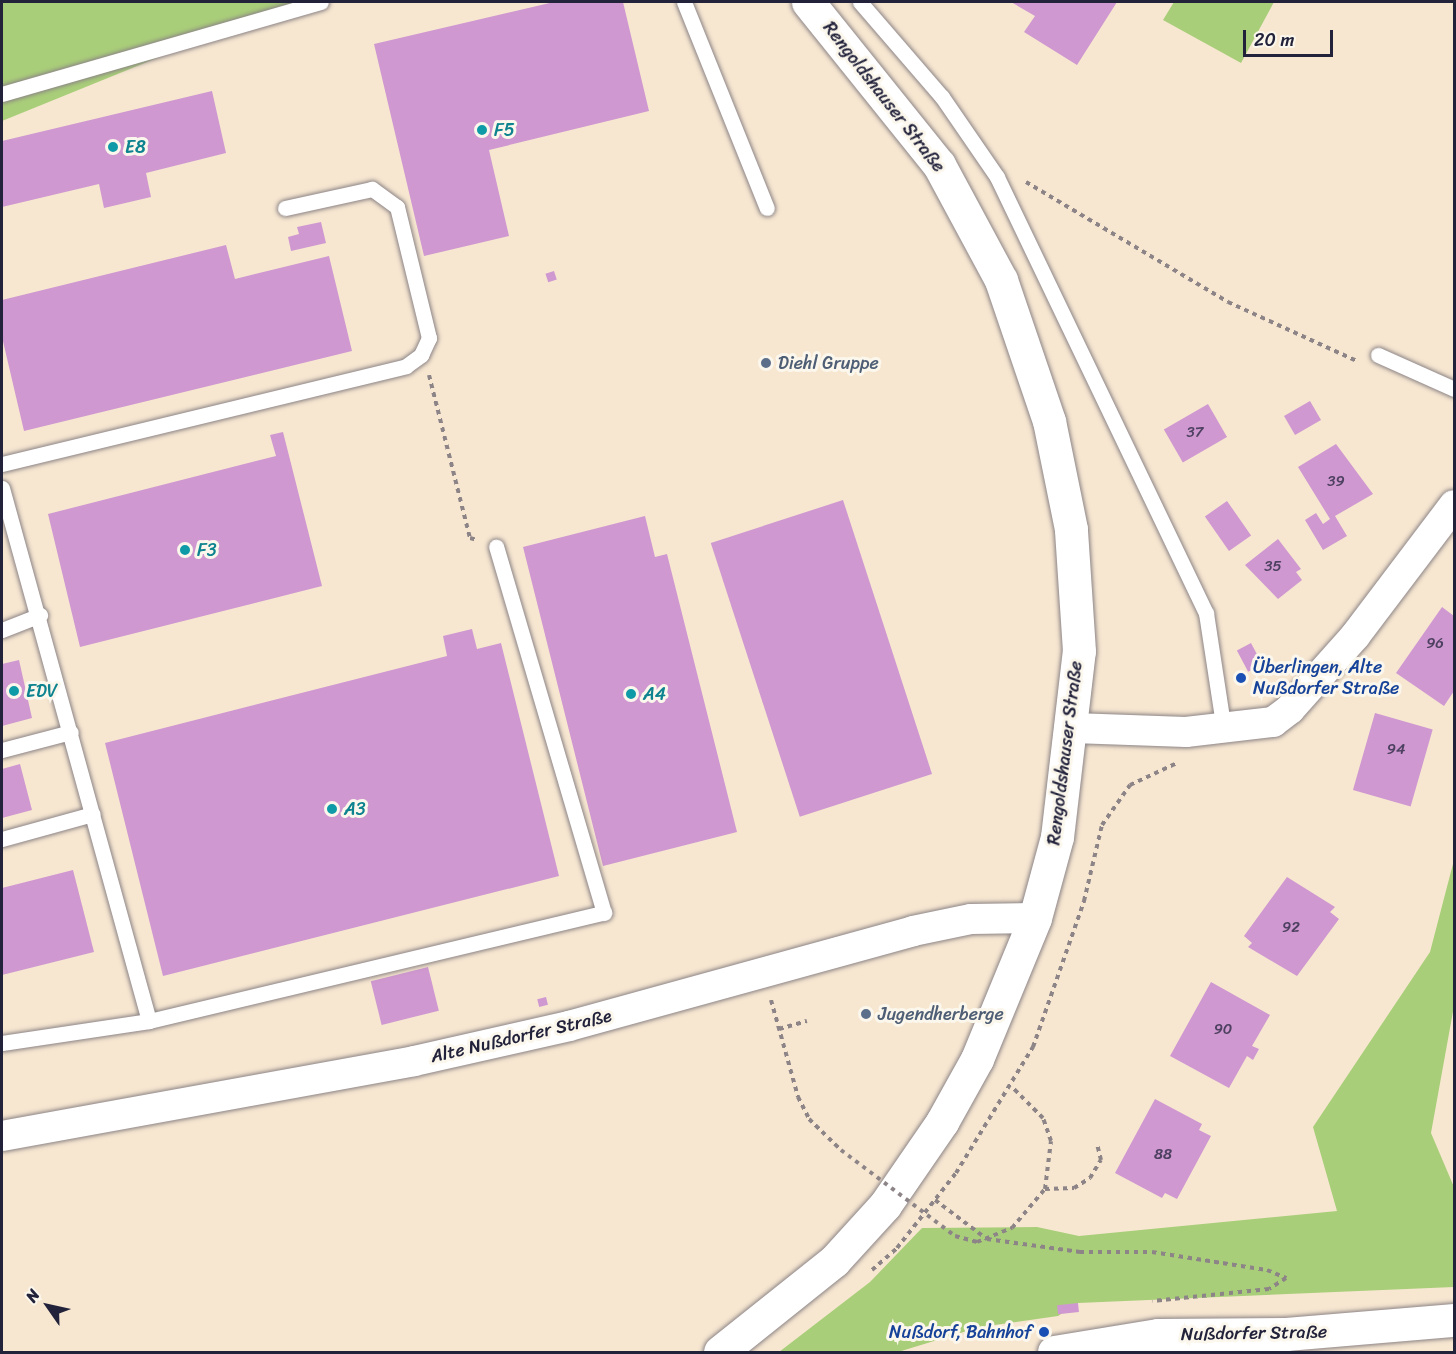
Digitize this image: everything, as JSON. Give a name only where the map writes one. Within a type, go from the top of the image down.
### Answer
[{"type":"street","name":"Rengoldshauser Straße","points":[[720,1353],[834,1262],[909,1172],[977,1059],[1035,918],[1057,837],[1072,728],[1078,651],[1071,529],[1049,421],[1001,280],[939,165],[808,2]]},
{"type":"street","points":[[1072,728],[1224,730],[1256,727],[1290,709],[1355,636],[1455,505]]},
{"type":"street","name":"Alte Nußdorfer Straße","points":[[2,1136],[414,1061],[765,975],[948,923],[1035,918]]},
{"type":"street","name":"Nußdorfer Straße","points":[[1054,1353],[1158,1335],[1286,1334],[1455,1320]]},
{"type":"lane","points":[[2,94],[321,2]]},
{"type":"lane","points":[[684,2],[767,208]]},
{"type":"lane","points":[[860,2],[942,97],[997,177],[1206,613],[1224,730]]},
{"type":"lane","points":[[2,464],[406,366],[421,355],[429,338],[397,207],[372,189],[285,208]]},
{"type":"lane","points":[[1378,355],[1455,389]]},
{"type":"lane","points":[[3,482],[149,1021]]},
{"type":"lane","points":[[2,1043],[149,1021],[604,913],[496,547]]},
{"type":"lane","points":[[2,630],[40,615]]},
{"type":"lane","points":[[2,750],[71,732]]},
{"type":"lane","points":[[2,839],[93,814]]},
{"type":"path","points":[[997,177],[1021,180],[1052,195],[1228,302],[1280,327],[1364,364],[1378,355]]},
{"type":"path","points":[[421,355],[470,538],[496,547]]},
{"type":"path","points":[[765,975],[798,1097],[809,1119],[841,1150],[955,1236],[1080,1252],[1176,1255],[1286,1278],[1269,1289],[1198,1294],[1144,1306]]},
{"type":"path","points":[[779,1029],[807,1022]]},
{"type":"path","points":[[987,1239],[1012,1228],[1045,1189],[1051,1141],[1043,1118],[1012,1087]]},
{"type":"path","points":[[1045,1189],[1074,1188],[1090,1178],[1101,1160],[1097,1144]]},
{"type":"path","points":[[935,1200],[987,1239]]},
{"type":"green space","points":[[2,2],[295,2],[2,121]]},
{"type":"green space","points":[[1174,2],[1274,2],[1241,63],[1163,20]]},
{"type":"green space","points":[[1454,860],[1454,1006],[1431,1133],[1454,1187],[1454,1287],[1078,1303],[1058,1316],[980,1327],[898,1352],[779,1352],[870,1282],[922,1228],[1037,1227],[1079,1236],[1337,1211],[1313,1127],[1430,952]]},
{"type":"building","name":"F5","points":[[554,2],[623,2],[649,111],[489,150],[509,236],[424,256],[374,44]]},
{"type":"building","points":[[1011,2],[1117,2],[1077,65],[1024,32],[1035,16]]},
{"type":"building","name":"E8","points":[[212,91],[226,153],[146,173],[151,197],[104,208],[99,184],[2,207],[2,141]]},
{"type":"building","points":[[321,222],[326,243],[291,251],[288,237],[299,234],[297,227]]},
{"type":"building","points":[[226,245],[235,279],[329,256],[352,351],[24,431],[2,337],[2,300]]},
{"type":"building","points":[[554,271],[557,280],[548,282],[545,274]]},
{"type":"building","points":[[1310,401],[1321,420],[1295,435],[1284,416]]},
{"type":"building","points":[[1208,404],[1227,437],[1183,462],[1164,430]]},
{"type":"building","name":"F3","points":[[283,432],[322,586],[80,647],[48,514],[276,456],[270,435]]},
{"type":"building","points":[[1336,444],[1373,494],[1335,516],[1347,536],[1323,550],[1305,520],[1316,513],[1323,524],[1330,519],[1298,467]]},
{"type":"building","points":[[843,500],[932,774],[800,817],[711,543]]},
{"type":"building","points":[[1227,501],[1251,535],[1229,551],[1205,516]]},
{"type":"building","name":"A4","points":[[645,516],[655,557],[667,554],[737,832],[603,866],[523,547]]},
{"type":"building","points":[[1278,539],[1301,569],[1296,572],[1302,580],[1278,599],[1245,565]]},
{"type":"building","points":[[1442,607],[1454,616],[1454,691],[1444,706],[1396,673]]},
{"type":"building","name":"A3","points":[[472,629],[477,649],[501,643],[559,876],[163,976],[105,743],[447,656],[443,636]]},
{"type":"building","points":[[1251,643],[1262,664],[1248,672],[1237,651]]},
{"type":"building","name":"EDV","points":[[19,660],[32,718],[2,726],[2,664]]},
{"type":"building","points":[[1375,713],[1433,730],[1411,806],[1353,790]]},
{"type":"building","points":[[20,764],[32,810],[2,818],[2,769]]},
{"type":"building","points":[[73,870],[94,952],[2,975],[2,888]]},
{"type":"building","points":[[1287,877],[1335,907],[1330,912],[1339,919],[1297,976],[1248,947],[1252,943],[1244,936]]},
{"type":"building","points":[[428,967],[439,1011],[382,1025],[371,981]]},
{"type":"building","points":[[1211,982],[1270,1015],[1252,1046],[1259,1049],[1253,1060],[1247,1056],[1229,1088],[1170,1056]]},
{"type":"building","points":[[546,997],[548,1005],[539,1007],[537,999]]},
{"type":"building","points":[[1155,1099],[1202,1124],[1199,1130],[1211,1136],[1177,1199],[1165,1193],[1162,1198],[1115,1173]]},
{"type":"building","points":[[1078,1303],[1079,1312],[1058,1314],[1057,1305]]},
{"type":"place","name":"F5","points":[[482,130]]},
{"type":"place","name":"E8","points":[[113,147]]},
{"type":"place","name":"Diehl Gruppe","points":[[766,363]]},
{"type":"place","name":"F3","points":[[185,550]]},
{"type":"place","name":"Überlingen, Alte Nußdorfer Straße","points":[[1241,678]]},
{"type":"place","name":"EDV","points":[[14,691]]},
{"type":"place","name":"A4","points":[[631,694]]},
{"type":"place","name":"A3","points":[[332,809]]},
{"type":"place","name":"Jugendherberge","points":[[866,1014]]},
{"type":"place","name":"Nußdorf, Bahnhof","points":[[1044,1332]]}]
